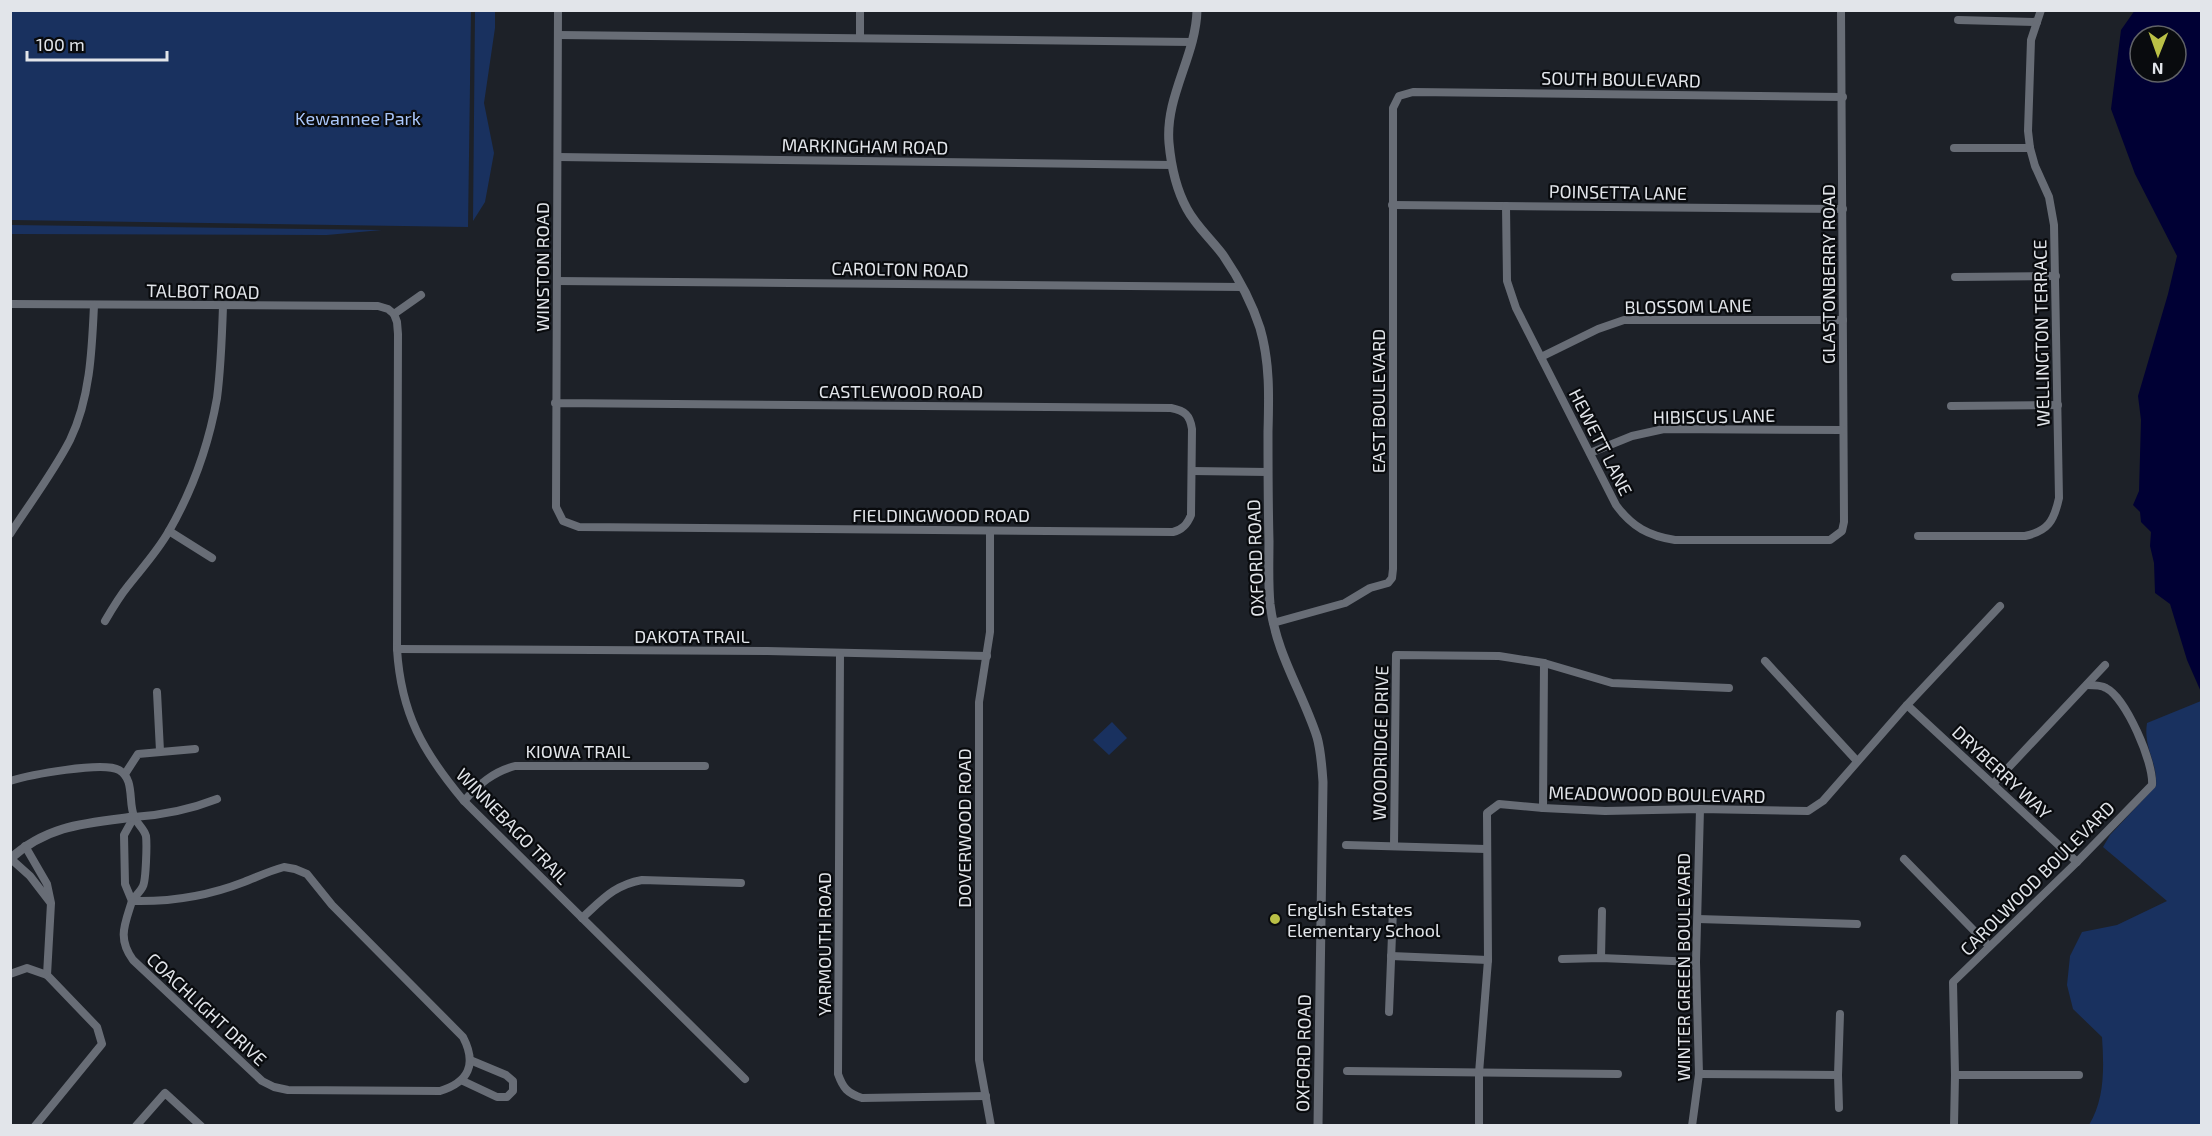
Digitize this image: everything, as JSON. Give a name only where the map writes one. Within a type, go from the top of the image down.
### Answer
[{"type":"street","name":"WINSTON ROAD","points":[[558,10],[556,507],[563,521]]},
{"type":"street","points":[[860,10],[860,38]]},
{"type":"street","name":"OXFORD ROAD","points":[[1197,10],[1192,42],[1175,93],[1170,118],[1169,141],[1172,165],[1186,208],[1223,256],[1242,287],[1260,326],[1266,355],[1269,389],[1269,583],[1273,622],[1285,663],[1313,727],[1321,760],[1323,782],[1318,1125]]},
{"type":"street","name":"GLASTONBERRY ROAD","points":[[1836,536],[1842,531],[1844,522],[1841,10]]},
{"type":"street","name":"WELLINGTON TERRACE","points":[[1918,536],[2025,536],[2047,527],[2056,514],[2059,498],[2054,225],[2051,205],[2034,166],[2028,131],[2031,40],[2041,10]]},
{"type":"street","points":[[1958,20],[2037,22]]},
{"type":"street","points":[[558,35],[1192,42]]},
{"type":"street","name":"SOUTH BOULEVARD","points":[[1400,96],[1413,92],[1425,92],[1843,97]]},
{"type":"street","name":"EAST BOULEVARD","points":[[1273,622],[1345,603],[1370,588],[1388,583],[1392,578],[1393,108],[1400,96]]},
{"type":"street","points":[[1954,148],[2030,148]]},
{"type":"street","name":"MARKINGHAM ROAD","points":[[558,157],[1172,165]]},
{"type":"street","name":"POINSETTA LANE","points":[[1392,205],[1843,209]]},
{"type":"street","name":"HEWETT LANE","points":[[1506,206],[1505,263],[1509,291],[1616,505],[1627,520],[1640,530],[1656,537],[1675,540],[1820,541],[1830,540],[1836,536]]},
{"type":"street","points":[[1955,277],[2056,276]]},
{"type":"street","name":"CAROLTON ROAD","points":[[557,281],[1242,287]]},
{"type":"street","points":[[394,314],[421,295]]},
{"type":"street","name":"TALBOT ROAD","points":[[10,304],[378,306],[394,314]]},
{"type":"street","points":[[10,534],[70,439],[87,386],[94,305]]},
{"type":"street","points":[[105,621],[169,531],[192,482],[214,410],[221,355],[223,306]]},
{"type":"street","name":"WINNEBAGO TRAIL","points":[[394,314],[398,333],[397,649],[402,693],[419,738],[432,760],[464,801],[745,1079]]},
{"type":"street","name":"BLOSSOM LANE","points":[[1541,357],[1598,328],[1624,320],[1843,320]]},
{"type":"street","name":"CASTLEWOOD ROAD","points":[[555,403],[1171,408],[1183,410],[1190,418],[1192,471]]},
{"type":"street","points":[[1951,406],[2058,405]]},
{"type":"street","name":"HIBISCUS LANE","points":[[1590,453],[1632,436],[1664,429],[1843,430]]},
{"type":"street","points":[[1192,471],[1268,472]]},
{"type":"street","name":"FIELDINGWOOD ROAD","points":[[563,521],[579,527],[1173,532],[1179,531],[1187,524],[1191,515],[1192,471]]},
{"type":"street","points":[[169,531],[212,558]]},
{"type":"street","name":"DOVERWOOD ROAD","points":[[990,531],[990,632],[980,702],[979,1060],[991,1125]]},
{"type":"street","name":"MEADOWOOD BOULEVARD","points":[[1479,1125],[1479,1073],[1488,960],[1487,813],[1499,804],[1605,811],[1700,809],[1808,811],[1823,801],[1907,705],[2000,606]]},
{"type":"street","name":"DAKOTA TRAIL","points":[[397,649],[767,651],[987,656]]},
{"type":"street","name":"YARMOUTH ROAD","points":[[840,654],[838,1074],[843,1088],[862,1098],[986,1096]]},
{"type":"street","name":"WOODRIDGE DRIVE","points":[[1394,846],[1396,655],[1499,656],[1544,663],[1612,683],[1729,688]]},
{"type":"street","points":[[1765,661],[1857,761]]},
{"type":"street","points":[[1543,808],[1544,663]]},
{"type":"street","points":[[1993,783],[2105,665]]},
{"type":"street","name":"CAROLWOOD BOULEVARD","points":[[1954,1125],[1953,982],[2077,862],[2152,785],[2141,739],[2125,709],[2114,694],[2105,687],[2087,685]]},
{"type":"street","points":[[157,692],[160,751]]},
{"type":"street","name":"DRYBERRY WAY","points":[[1907,705],[2077,862]]},
{"type":"street","points":[[125,774],[138,754],[195,749]]},
{"type":"street","name":"KIOWA TRAIL","points":[[464,801],[489,777],[502,769],[515,766],[530,764],[705,766]]},
{"type":"street","points":[[10,781],[53,772],[104,767],[117,768],[125,774],[134,817],[124,835],[125,884],[132,900],[162,902],[181,899],[242,883],[271,870],[284,867],[296,868],[307,874],[332,905],[464,1037],[470,1049],[470,1060],[463,1081],[503,1098],[513,1091],[513,1080],[470,1060]]},
{"type":"street","points":[[51,903],[30,876],[11,859],[37,838],[69,826],[190,809],[217,800]]},
{"type":"street","name":"WINTER GREEN BOULEVARD","points":[[1692,1125],[1700,1074],[1696,962],[1700,809]]},
{"type":"street","name":"COACHLIGHT DRIVE","points":[[134,817],[146,834],[144,885],[132,900],[123,929],[123,943],[127,952],[262,1081],[288,1090],[440,1091],[463,1081]]},
{"type":"street","points":[[1346,845],[1486,849]]},
{"type":"street","points":[[25,846],[47,884],[51,903],[47,975]]},
{"type":"street","points":[[1904,859],[1989,946]]},
{"type":"street","points":[[582,918],[614,889],[627,883],[642,880],[741,883]]},
{"type":"street","points":[[1389,1012],[1392,909]]},
{"type":"street","points":[[1601,958],[1602,911]]},
{"type":"street","points":[[1698,919],[1857,924]]},
{"type":"street","points":[[1391,956],[1488,960]]},
{"type":"street","points":[[1562,959],[1601,958],[1696,962]]},
{"type":"street","points":[[10,974],[27,968],[47,975],[97,1027],[102,1044],[35,1125]]},
{"type":"street","points":[[1839,1108],[1840,1014]]},
{"type":"street","points":[[1347,1071],[1618,1074]]},
{"type":"street","points":[[1700,1074],[1838,1076]]},
{"type":"street","points":[[1955,1075],[2079,1076]]},
{"type":"street","points":[[136,1125],[165,1093],[201,1125]]},
{"type":"green space","name":"Kewannee Park","points":[[11,10],[471,11],[468,227],[11,220]]},
{"type":"green space","points":[[475,11],[495,11],[495,28],[484,103],[494,153],[485,202],[473,221]]},
{"type":"green space","points":[[11,225],[382,230],[327,235],[11,234]]},
{"type":"green space","points":[[2201,701],[2201,1125],[2089,1125],[2101,1094],[2102,1037],[2073,1009],[2067,985],[2070,956],[2082,932],[2117,925],[2167,901],[2103,847],[2110,835],[2156,786],[2155,770],[2147,740],[2147,723]]},
{"type":"green space","points":[[1112,722],[1127,738],[1109,755],[1093,740]]},
{"type":"shaded area","points":[[2135,10],[2201,11],[2201,692],[2187,660],[2170,604],[2155,593],[2154,563],[2150,546],[2151,532],[2141,522],[2140,512],[2133,505],[2139,491],[2141,420],[2138,396],[2177,256],[2135,174],[2111,109],[2121,30]]},
{"type":"place","name":"English Estates Elementary School","points":[[1275,919]]}]
